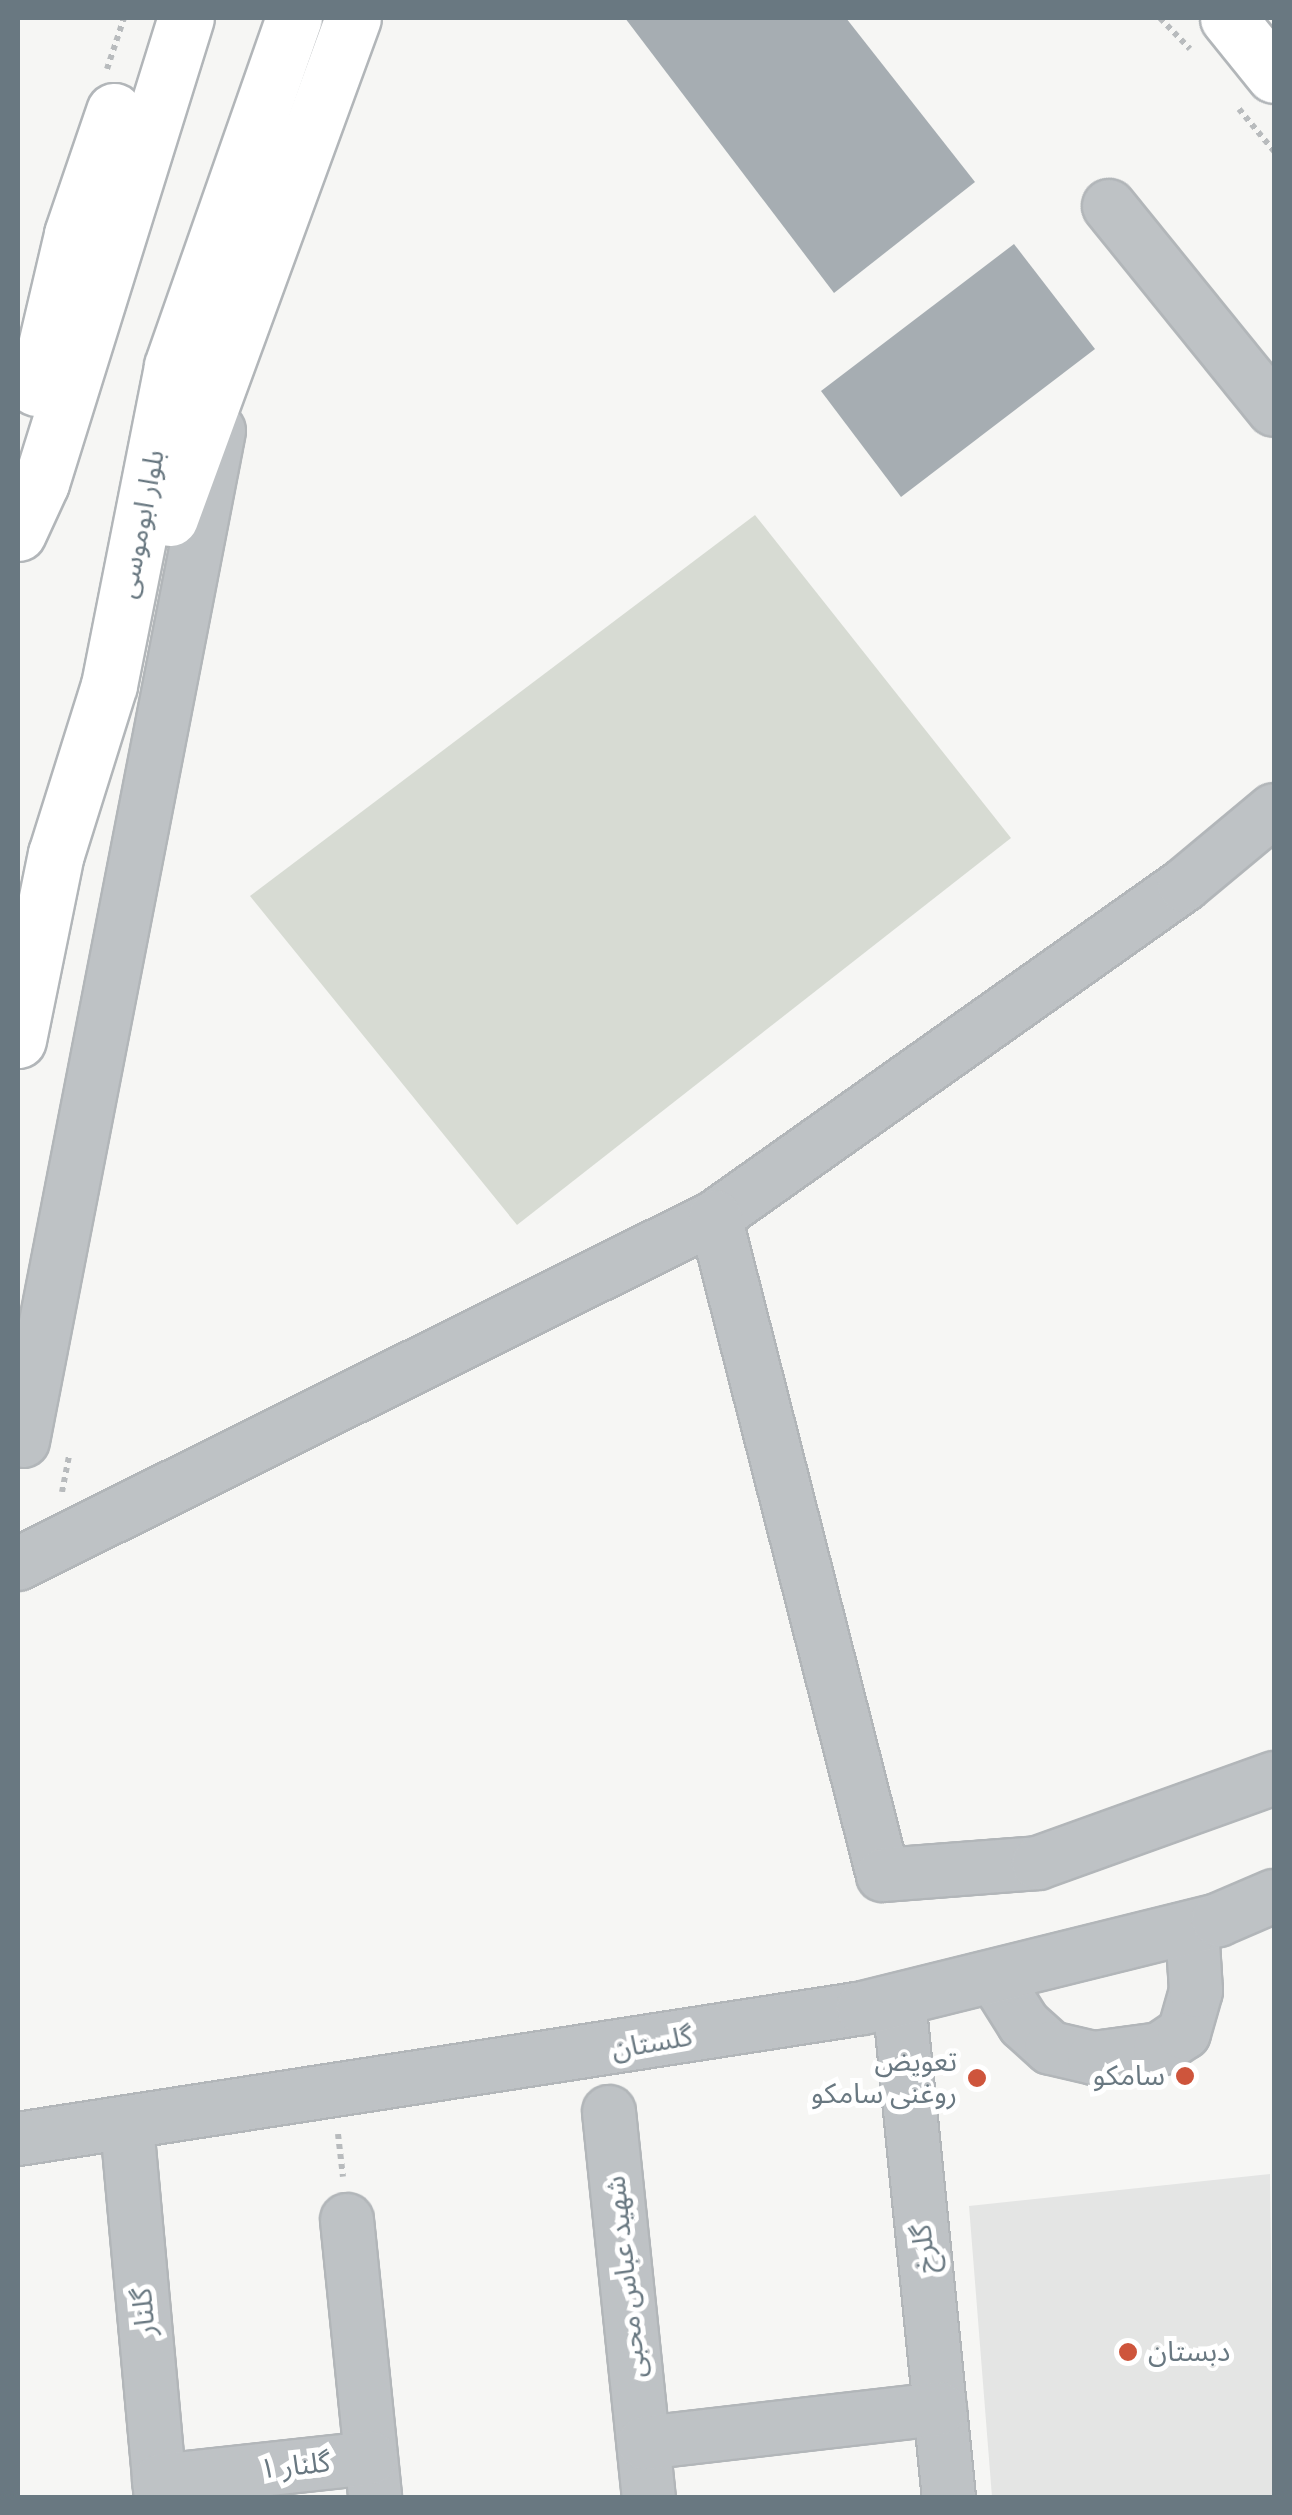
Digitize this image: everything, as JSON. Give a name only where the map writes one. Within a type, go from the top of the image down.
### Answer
[{"type":"main road","points":[[18,488],[72,234],[144,18]]},
{"type":"main road","points":[[18,533],[42,482],[186,18]]},
{"type":"main road","name":"بلوار ابوموسی","points":[[18,1040],[56,854],[109,685],[172,366],[294,18]]},
{"type":"main road","points":[[109,685],[353,18]]},
{"type":"main road","points":[[1228,18],[1274,75]]},
{"type":"street","points":[[1109,206],[1274,410]]},
{"type":"street","points":[[20,1460],[238,334]]},
{"type":"street","points":[[18,1564],[715,1216],[1184,885],[1274,810]]},
{"type":"street","points":[[715,1216],[884,1876],[1038,1863],[1274,1778]]},
{"type":"street","points":[[18,1376],[20,1460]]},
{"type":"street","name":"گلستان","points":[[18,2139],[128,2126],[333,2088],[602,2052],[899,2000],[1192,1927],[1274,1896]]},
{"type":"street","points":[[995,1978],[1024,2024],[1050,2048],[1094,2058],[1160,2049],[1184,2033],[1192,2005],[1192,1927]]},
{"type":"street","name":"گلرخ","points":[[899,2000],[949,2498]]},
{"type":"street","name":"شهید عباس محبی","points":[[609,2112],[649,2498]]},
{"type":"street","name":"گلنار","points":[[128,2126],[160,2489]]},
{"type":"street","points":[[348,2220],[373,2478]]},
{"type":"street","points":[[644,2443],[940,2409]]},
{"type":"street","name":"گلنار ۱","points":[[160,2489],[373,2478]]},
{"type":"path","points":[[333,2088],[348,2220]]},
{"type":"shaded area","points":[[755,515],[1011,838],[517,1225],[250,896]]},
{"type":"shaded area","name":"دبستان","points":[[1270,2174],[1274,2497],[992,2497],[969,2206]]},
{"type":"building","points":[[625,18],[846,18],[975,182],[834,293]]},
{"type":"building","points":[[1014,244],[1095,349],[901,497],[821,391]]},
{"type":"place","name":"سامکو","points":[[1185,2076]]},
{"type":"place","name":"تعویض روغنی سامکو","points":[[977,2078]]},
{"type":"place","name":"دبستان","points":[[1128,2352]]}]
